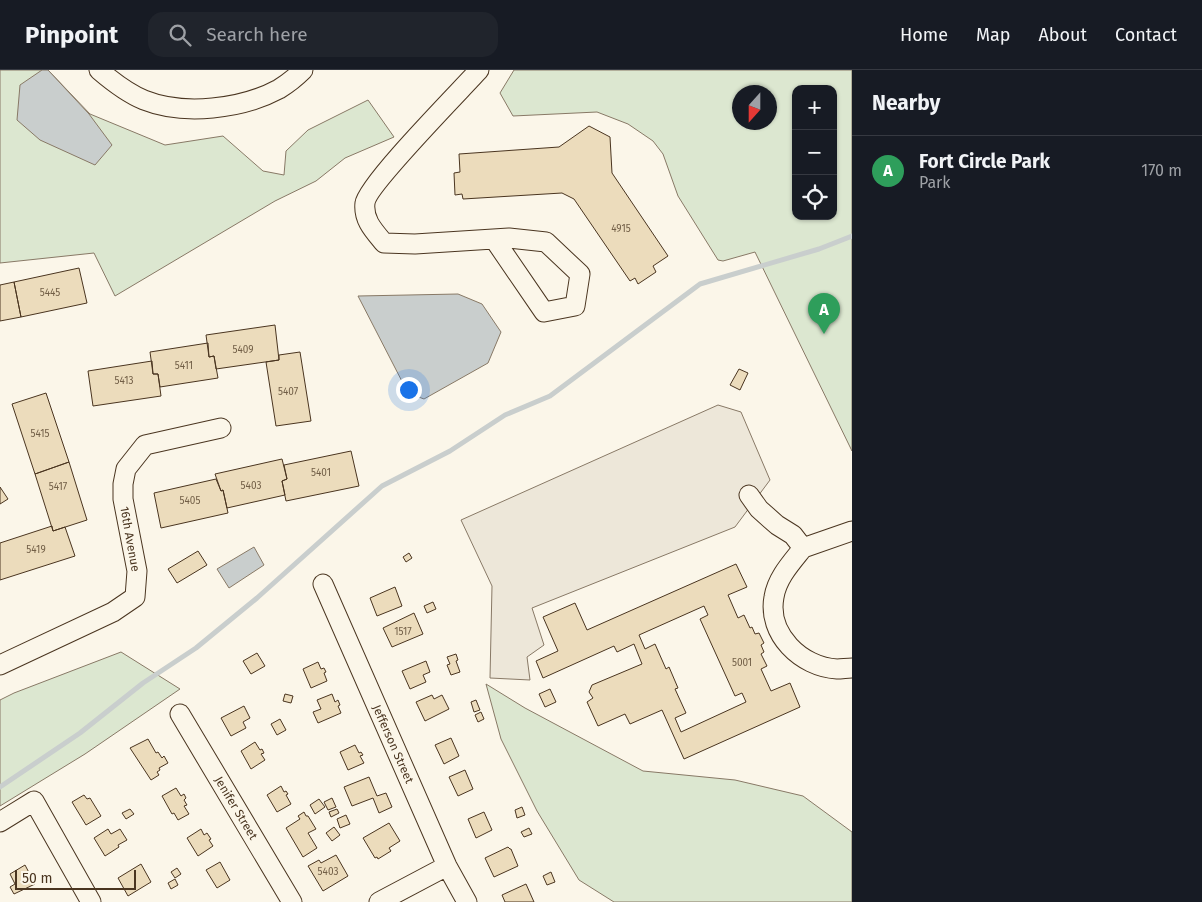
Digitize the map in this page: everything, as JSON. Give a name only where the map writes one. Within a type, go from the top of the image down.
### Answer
[{"type":"street","points":[[99,70],[116,84],[143,99],[183,109],[229,106],[270,93],[280,88],[303,70]]},
{"type":"street","points":[[480,70],[378,179],[364,202],[367,224],[384,243],[415,244],[494,238],[546,242],[580,274],[574,306],[544,312],[494,238]]},
{"type":"street","name":"16th Avenue","points":[[0,665],[113,612],[135,597],[137,571],[123,499],[126,469],[146,445],[221,428]]},
{"type":"street","points":[[749,495],[759,509],[777,525],[794,535],[803,548]]},
{"type":"street","points":[[852,531],[803,548],[788,566],[774,595],[774,614],[779,631],[795,652],[808,662],[823,667],[852,668]]},
{"type":"street","name":"Jefferson Street","points":[[323,584],[447,866],[466,902]]},
{"type":"street","name":"Jenifer Street","points":[[180,714],[292,902]]},
{"type":"street","points":[[0,822],[34,801],[91,902]]},
{"type":"street","points":[[379,902],[447,866]]},
{"type":"green space","points":[[0,70],[48,70],[90,114],[165,145],[223,136],[263,171],[284,175],[286,151],[308,130],[368,100],[394,137],[345,158],[316,181],[275,201],[115,296],[94,253],[0,263]]},
{"type":"green space","points":[[514,70],[852,70],[852,451],[755,252],[723,261],[718,260],[678,196],[663,154],[653,141],[628,124],[597,112],[513,116],[500,93]]},
{"type":"green space","points":[[121,652],[180,689],[85,754],[0,806],[0,700]]},
{"type":"green space","points":[[486,684],[525,708],[643,771],[735,780],[803,796],[852,832],[852,902],[614,902],[579,880],[537,811],[501,739]]},
{"type":"shaded area","points":[[42,70],[48,70],[89,114],[112,145],[95,165],[40,140],[17,120],[20,85]]},
{"type":"shaded area","points":[[458,294],[482,304],[501,332],[488,363],[424,399],[408,393],[358,296]]},
{"type":"shaded area","points":[[718,405],[741,412],[770,480],[735,527],[532,608],[544,645],[527,657],[530,680],[490,678],[492,586],[461,520]]},
{"type":"shaded area","points":[[254,547],[264,565],[229,588],[217,569]]},
{"type":"building","points":[[589,126],[610,137],[612,173],[668,256],[653,266],[656,272],[638,284],[635,278],[630,281],[574,199],[562,193],[463,199],[462,194],[455,195],[454,173],[460,172],[459,154],[559,147]]},
{"type":"building","points":[[79,268],[87,303],[21,317],[14,282]]},
{"type":"building","points":[[14,282],[21,317],[0,321],[0,285]]},
{"type":"building","points":[[275,325],[279,360],[216,369],[214,356],[209,357],[206,335]]},
{"type":"building","points":[[208,343],[209,357],[214,356],[218,378],[160,387],[158,374],[153,374],[150,352]]},
{"type":"building","points":[[300,352],[311,421],[276,426],[266,362],[279,360],[279,355]]},
{"type":"building","points":[[152,361],[153,374],[158,374],[161,396],[93,406],[88,371]]},
{"type":"building","points":[[739,369],[748,373],[740,390],[730,385]]},
{"type":"building","points":[[46,393],[69,462],[35,474],[12,404]]},
{"type":"building","points":[[351,451],[359,486],[286,501],[282,481],[287,479],[284,465]]},
{"type":"building","points":[[282,459],[287,479],[282,481],[285,495],[227,508],[223,490],[221,491],[215,474]]},
{"type":"building","points":[[69,462],[87,520],[53,531],[35,474]]},
{"type":"building","points":[[216,479],[221,491],[223,490],[228,513],[161,528],[154,493]]},
{"type":"building","points":[[0,487],[8,499],[0,504]]},
{"type":"building","points":[[52,526],[53,531],[65,527],[75,556],[0,580],[0,543]]},
{"type":"building","points":[[198,551],[207,565],[177,583],[168,569]]},
{"type":"building","points":[[409,553],[412,558],[406,562],[403,557]]},
{"type":"building","points":[[736,564],[747,587],[728,595],[738,618],[744,615],[750,628],[752,627],[755,634],[759,633],[764,643],[761,645],[764,652],[761,654],[767,666],[761,669],[771,691],[790,683],[800,707],[684,759],[662,710],[630,724],[625,714],[598,726],[587,702],[593,698],[589,692],[592,685],[642,664],[634,644],[617,652],[614,646],[543,678],[536,661],[558,651],[543,617],[575,603],[587,630]],"holes":[[[704,606],[708,615],[700,619],[735,696],[742,693],[746,702],[681,732],[675,718],[686,713],[675,689],[678,688],[669,667],[666,669],[655,644],[645,649],[639,635]]]},
{"type":"building","points":[[395,587],[402,606],[377,616],[370,598]]},
{"type":"building","points":[[433,602],[436,609],[427,613],[424,606]]},
{"type":"building","points":[[414,613],[423,634],[392,647],[383,628]]},
{"type":"building","points":[[257,653],[265,666],[251,674],[243,661]]},
{"type":"building","points":[[456,654],[458,660],[456,661],[460,672],[451,675],[447,665],[450,664],[447,657]]},
{"type":"building","points":[[426,661],[430,672],[423,675],[426,682],[410,689],[402,671]]},
{"type":"building","points":[[318,662],[321,669],[324,668],[326,672],[324,673],[327,681],[311,688],[303,669]]},
{"type":"building","points":[[550,689],[556,702],[545,707],[539,694]]},
{"type":"building","points":[[285,694],[293,696],[291,703],[283,701]]},
{"type":"building","points":[[332,694],[335,702],[338,700],[341,713],[318,723],[313,712],[321,709],[317,700]]},
{"type":"building","points":[[432,695],[434,699],[442,695],[449,709],[425,721],[416,702]]},
{"type":"building","points":[[476,700],[480,710],[474,712],[471,702]]},
{"type":"building","points":[[244,706],[250,718],[243,722],[246,728],[231,736],[221,718]]},
{"type":"building","points":[[481,712],[484,719],[478,722],[475,715]]},
{"type":"building","points":[[280,719],[286,730],[277,735],[271,724]]},
{"type":"building","points":[[451,738],[459,756],[444,764],[435,745]]},
{"type":"building","points":[[148,739],[156,753],[158,752],[162,758],[164,756],[168,763],[159,768],[160,770],[157,772],[159,775],[151,780],[130,748]]},
{"type":"building","points":[[255,742],[260,750],[262,749],[264,753],[261,754],[265,760],[251,769],[241,751]]},
{"type":"building","points":[[355,745],[359,753],[361,752],[363,755],[360,756],[364,763],[348,770],[340,752]]},
{"type":"building","points":[[465,770],[473,789],[458,796],[449,777]]},
{"type":"building","points":[[369,777],[377,796],[386,793],[392,807],[379,813],[373,798],[352,806],[344,787]]},
{"type":"building","points":[[281,786],[284,792],[286,791],[288,794],[286,795],[291,804],[277,812],[267,795]]},
{"type":"building","points":[[176,788],[181,796],[184,794],[186,798],[184,800],[187,805],[184,806],[189,814],[178,820],[174,813],[172,814],[162,796]]},
{"type":"building","points":[[84,795],[87,799],[90,798],[101,816],[86,825],[72,802]]},
{"type":"building","points":[[332,798],[336,807],[328,810],[324,802]]},
{"type":"building","points":[[319,799],[325,807],[315,814],[310,805]]},
{"type":"building","points":[[522,807],[525,815],[517,818],[515,810]]},
{"type":"building","points":[[130,809],[134,814],[126,819],[122,813]]},
{"type":"building","points":[[337,809],[339,813],[331,817],[329,812]]},
{"type":"building","points":[[304,812],[316,829],[308,833],[317,848],[303,857],[286,828],[300,819],[298,816]]},
{"type":"building","points":[[484,812],[492,830],[476,838],[468,819]]},
{"type":"building","points":[[346,815],[350,824],[340,828],[337,819]]},
{"type":"building","points":[[389,823],[400,841],[389,848],[391,851],[378,859],[377,857],[375,858],[363,838]]},
{"type":"building","points":[[334,827],[340,835],[332,841],[326,833]]},
{"type":"building","points":[[529,828],[532,834],[524,837],[521,832]]},
{"type":"building","points":[[108,829],[111,834],[120,829],[127,840],[105,856],[94,838]]},
{"type":"building","points":[[201,829],[204,835],[207,833],[213,846],[198,856],[187,838]]},
{"type":"building","points":[[508,847],[511,849],[518,866],[494,877],[485,858]]},
{"type":"building","points":[[336,855],[348,876],[323,891],[308,866],[319,860],[321,863]]},
{"type":"building","points":[[220,862],[230,880],[217,888],[206,870]]},
{"type":"building","points":[[141,864],[151,882],[128,896],[118,878]]},
{"type":"building","points":[[25,865],[35,884],[14,894],[10,887],[15,884],[10,874]]},
{"type":"building","points":[[177,868],[181,874],[175,878],[171,872]]},
{"type":"building","points":[[551,872],[555,882],[547,885],[543,876]]},
{"type":"building","points":[[175,879],[178,885],[171,889],[168,883]]},
{"type":"building","points":[[526,884],[534,902],[505,902],[502,895]]},
{"type":"waterway","points":[[0,787],[80,733],[143,683],[196,648],[257,598],[382,486],[450,451],[505,415],[550,396],[700,284],[819,249],[852,236]]},
{"type":"place","name":"Fort Circle Park","points":[[824,334]]}]
